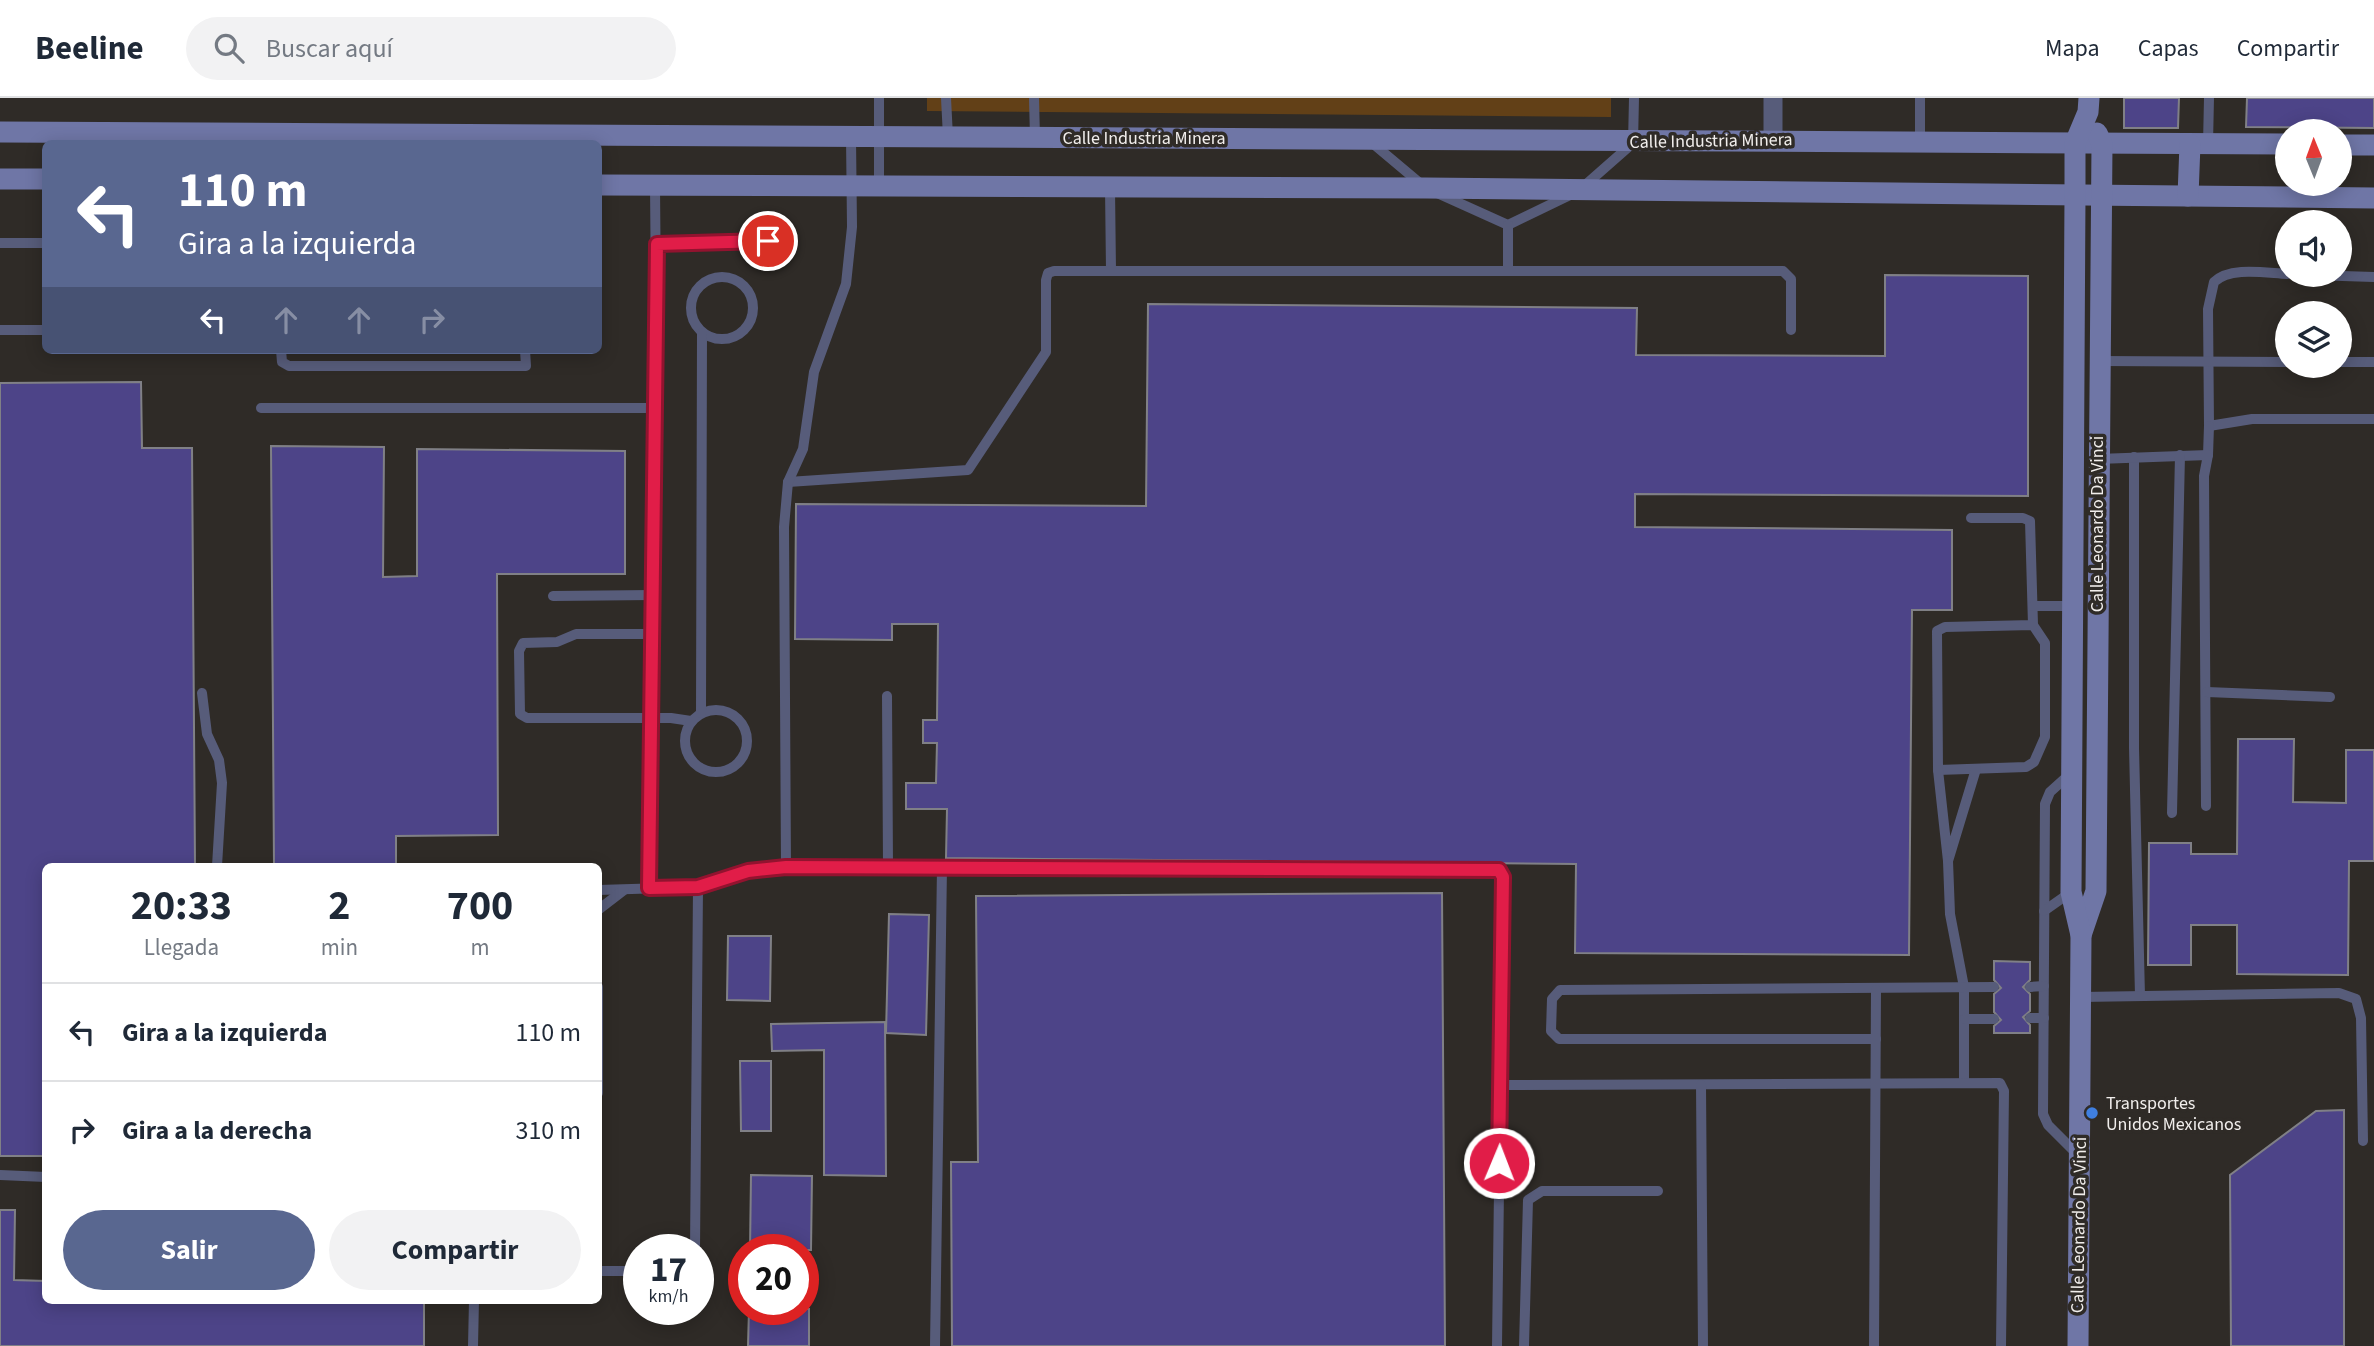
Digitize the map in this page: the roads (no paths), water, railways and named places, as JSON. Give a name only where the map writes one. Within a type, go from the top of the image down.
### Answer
[{"type":"main road","name":"Calle Leonardo Da Vinci","points":[[2078,1346],[2081,935],[2071,892],[2070,774],[2075,143],[2089,105]]},
{"type":"main road","name":"Calle Leonardo Da Vinci","points":[[2081,935],[2096,891],[2097,459],[2102,144],[2089,105]]},
{"type":"main road","name":"Calle Industria Minera","points":[[0,132],[191,139],[948,137],[2275,145]]},
{"type":"main road","points":[[2188,196],[2199,144]]},
{"type":"main road","points":[[2352,145],[2374,145]]},
{"type":"main road","points":[[0,179],[42,179]]},
{"type":"main road","points":[[602,185],[1426,188],[2374,198]]},
{"type":"street","points":[[1773,98],[1773,140]]},
{"type":"street","points":[[2071,750],[2097,749]]},
{"type":"lane","points":[[879,98],[879,185]]},
{"type":"lane","points":[[946,98],[948,137]]},
{"type":"lane","points":[[1034,98],[1035,138]]},
{"type":"lane","points":[[1507,225],[1580,190],[1633,143],[1634,98]]},
{"type":"lane","points":[[1920,98],[1920,142]]},
{"type":"lane","points":[[2199,144],[2208,98]]},
{"type":"lane","points":[[786,867],[784,527],[788,482],[803,449],[814,372],[846,284],[853,186],[851,137]]},
{"type":"lane","points":[[1368,139],[1426,188],[1507,225]]},
{"type":"lane","points":[[649,888],[657,408],[655,186]]},
{"type":"lane","points":[[1110,188],[1111,271]]},
{"type":"lane","points":[[1507,225],[1508,271]]},
{"type":"lane","points":[[657,244],[768,241]]},
{"type":"lane","points":[[0,243],[42,243]]},
{"type":"lane","points":[[788,482],[968,470],[1046,352],[1048,274],[1111,271],[1783,271],[1791,279],[1791,330]]},
{"type":"lane","points":[[2206,806],[2204,476],[2209,426],[2208,309],[2214,282],[2226,274],[2275,274]]},
{"type":"lane","points":[[2352,276],[2374,277]]},
{"type":"lane","points":[[701,713],[702,333],[695,325],[690,305],[699,286],[708,280],[728,277],[746,287],[751,296],[753,316],[742,333],[722,340],[702,333]]},
{"type":"lane","points":[[0,330],[42,330]]},
{"type":"lane","points":[[281,354],[282,362],[289,366],[526,366],[525,354]]},
{"type":"lane","points":[[2098,360],[2275,362]]},
{"type":"lane","points":[[2352,362],[2374,362]]},
{"type":"lane","points":[[261,408],[657,408]]},
{"type":"lane","points":[[2209,426],[2252,419],[2374,419]]},
{"type":"lane","points":[[2097,459],[2208,455]]},
{"type":"lane","points":[[2172,813],[2180,456]]},
{"type":"lane","points":[[2134,457],[2134,748],[2140,996]]},
{"type":"lane","points":[[1938,770],[2031,765],[2044,740],[2045,643],[2034,625],[2030,522],[2023,518],[1971,518]]},
{"type":"lane","points":[[553,596],[653,595]]},
{"type":"lane","points":[[2033,606],[2071,606]]},
{"type":"lane","points":[[1964,1082],[1964,987],[1951,914],[1938,770],[1937,631],[1945,627],[2034,625]]},
{"type":"lane","points":[[652,634],[576,634],[557,642],[523,643],[519,650],[519,710],[523,717],[691,722]]},
{"type":"lane","points":[[2207,692],[2330,697]]},
{"type":"lane","points":[[202,693],[207,734],[219,760],[222,783],[217,863]]},
{"type":"lane","points":[[887,696],[888,866]]},
{"type":"lane","points":[[721,710],[731,713],[745,728],[747,749],[735,765],[716,772],[696,766],[685,748],[684,738],[691,722],[701,713],[721,710]]},
{"type":"lane","points":[[1948,861],[1976,769]]},
{"type":"lane","points":[[2070,774],[2050,792],[2045,804],[2044,1120],[2080,1157]]},
{"type":"lane","points":[[602,890],[698,887],[748,871],[786,867],[1499,870],[1503,877],[1497,1346]]},
{"type":"lane","points":[[935,1346],[942,867]]},
{"type":"lane","points":[[695,1234],[698,887]]},
{"type":"lane","points":[[602,907],[625,890]]},
{"type":"lane","points":[[2044,911],[2071,892]]},
{"type":"lane","points":[[2030,986],[2044,986]]},
{"type":"lane","points":[[1876,1039],[1559,1039],[1551,1031],[1552,999],[1560,990],[1877,990],[1994,987]]},
{"type":"lane","points":[[1874,1346],[1877,990]]},
{"type":"lane","points":[[2081,997],[2339,993],[2356,999],[2361,1018],[2363,1141]]},
{"type":"lane","points":[[2030,1018],[2044,1018]]},
{"type":"lane","points":[[1965,1019],[1994,1019]]},
{"type":"lane","points":[[1500,1085],[1996,1082],[2004,1091],[2001,1346]]},
{"type":"lane","points":[[1701,1085],[1703,1346]]},
{"type":"lane","points":[[0,1175],[42,1177]]},
{"type":"lane","points":[[1524,1346],[1528,1199],[1542,1191],[1658,1191]]},
{"type":"lane","points":[[602,1271],[623,1271]]},
{"type":"lane","points":[[473,1346],[474,1304]]},
{"type":"place","name":"Transportes Unidos Mexicanos","points":[[2092,1113]]}]
